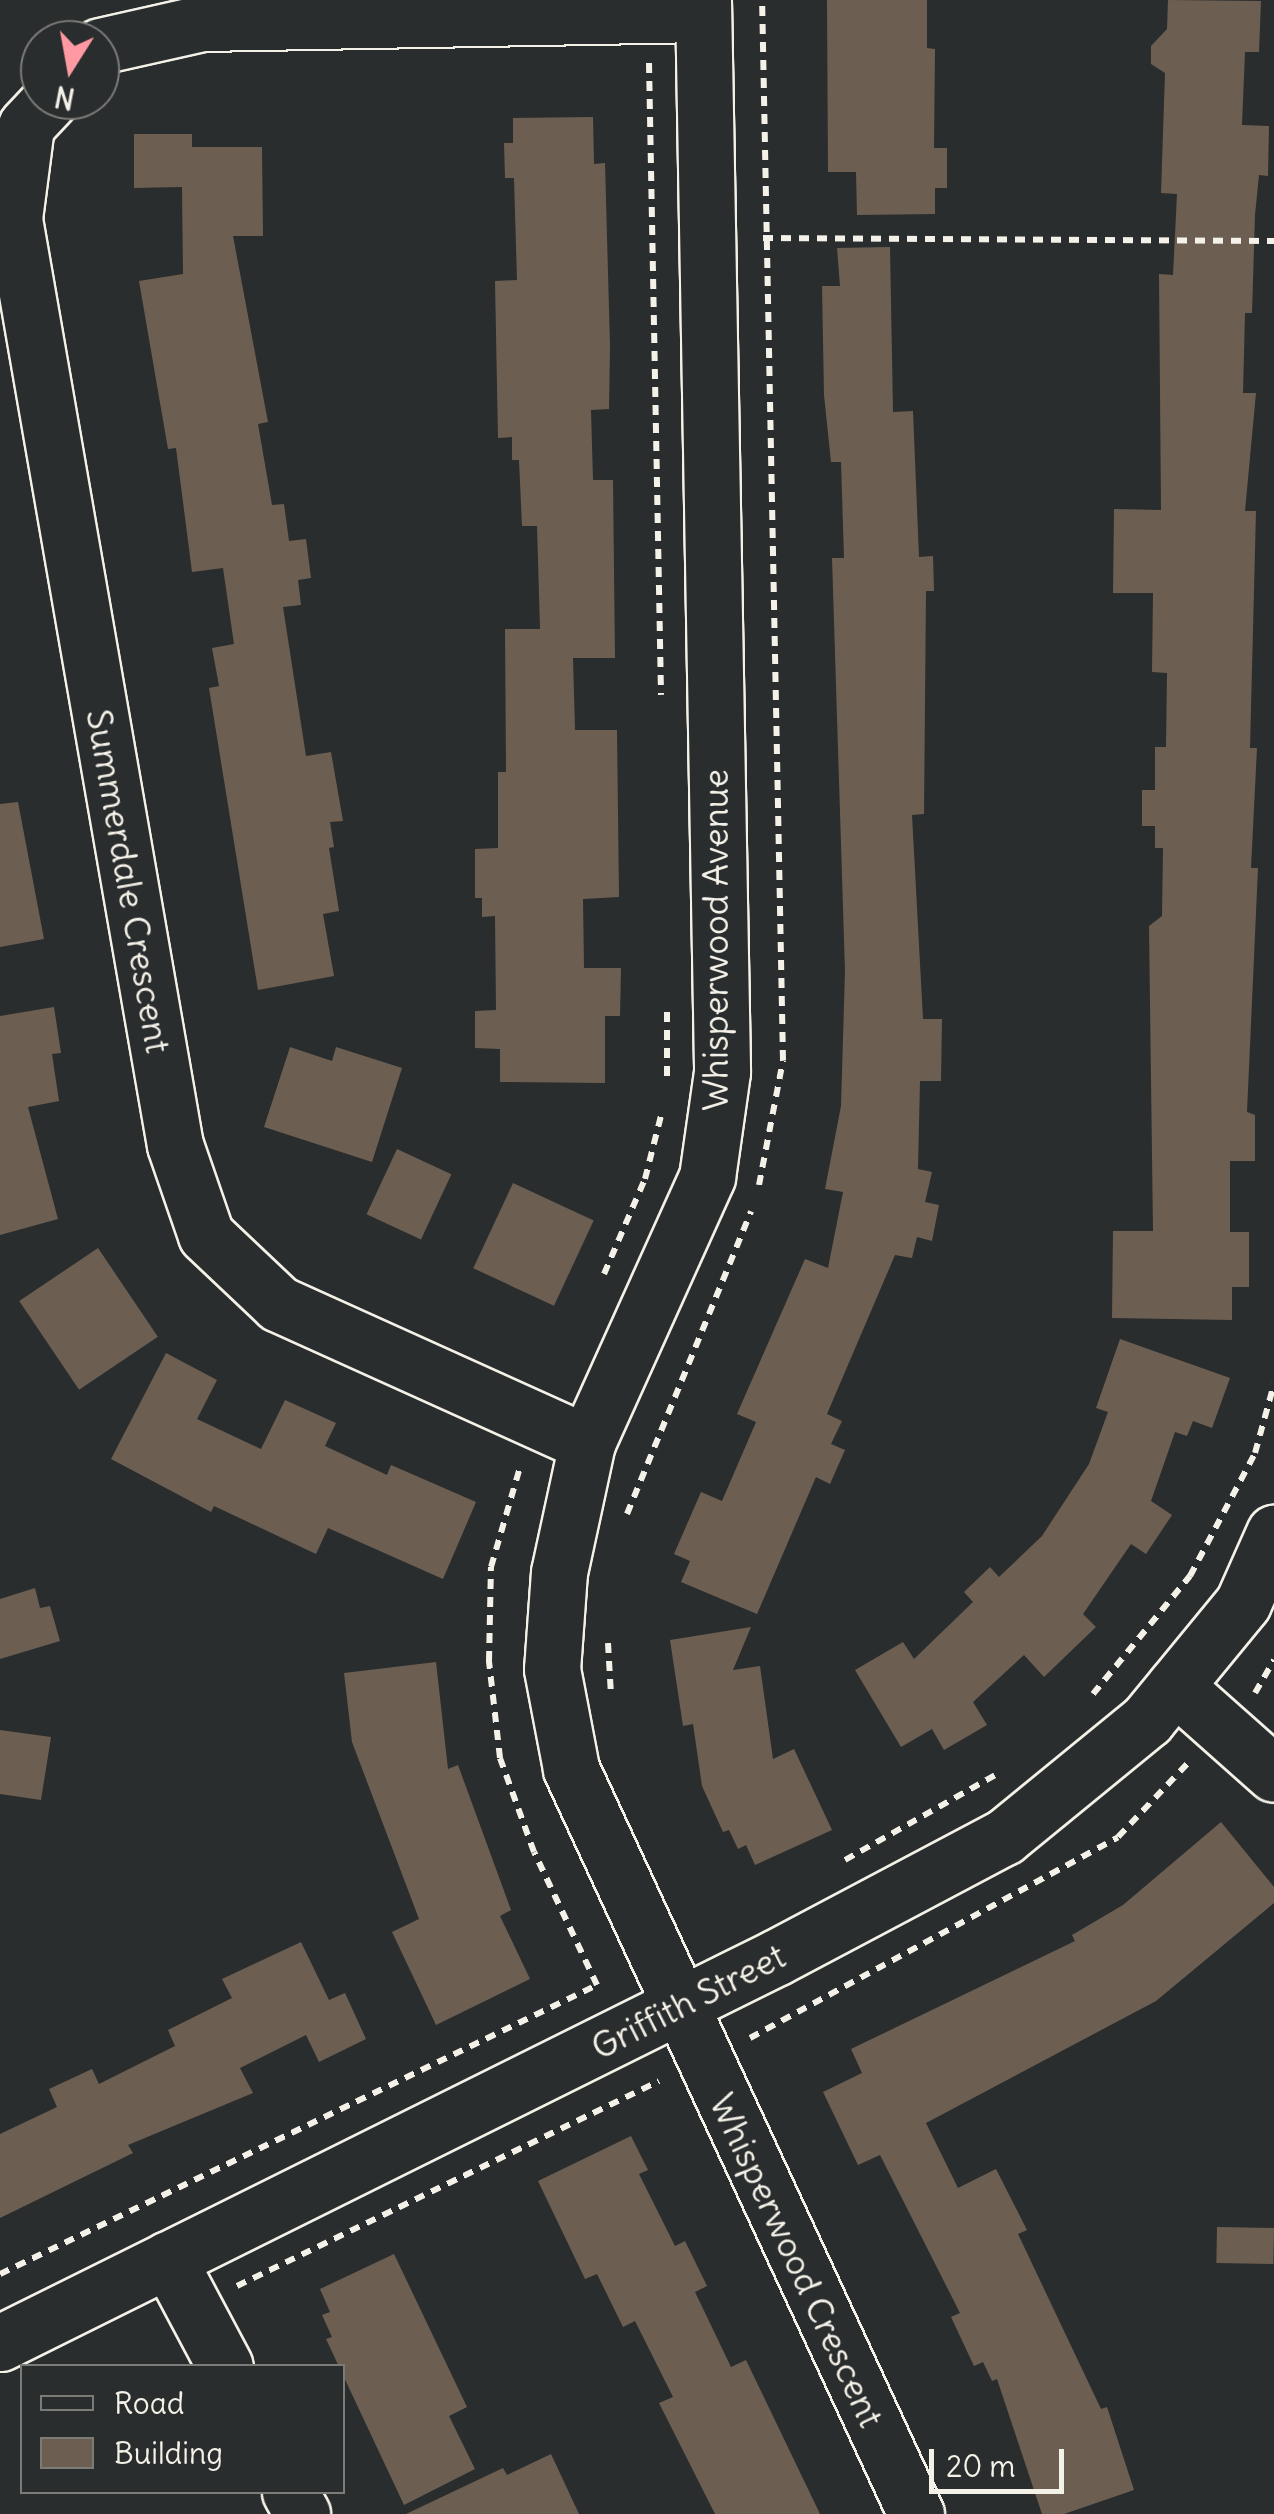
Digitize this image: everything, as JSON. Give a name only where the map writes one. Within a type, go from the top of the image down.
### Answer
[{"type":"street","points":[[120,41],[202,23],[703,7]]},
{"type":"street","name":"Whisperwood Avenue","points":[[679,2006],[571,1769],[552,1669],[559,1572],[587,1443],[708,1177],[722,1072],[703,7]]},
{"type":"street","name":"Summerdale Crescent","points":[[32,120],[26,126],[14,219],[175,1145],[206,1235],[279,1304],[587,1443]]},
{"type":"street","name":"Griffith Street","points":[[0,2342],[679,2006],[1004,1837],[1146,1720],[1243,1603],[1274,1533]]},
{"type":"street","points":[[1175,1686],[1274,1774]]},
{"type":"street","name":"Whisperwood Crescent","points":[[679,2006],[916,2514]]},
{"type":"street","points":[[168,2259],[223,2364]]},
{"type":"path","points":[[620,1534],[637,1478],[738,1250],[770,1152],[783,1060],[763,238],[762,0]]},
{"type":"path","points":[[649,60],[661,715]]},
{"type":"path","points":[[763,238],[1274,241]]},
{"type":"path","points":[[666,992],[667,1090]]},
{"type":"path","points":[[600,1282],[645,1179],[663,1108]]},
{"type":"path","points":[[1086,1701],[1190,1576],[1255,1453],[1274,1384]]},
{"type":"path","points":[[0,2274],[597,1985],[534,1852],[500,1758],[490,1662],[490,1567],[522,1460]]},
{"type":"path","points":[[606,1626],[612,1700]]},
{"type":"path","points":[[1263,1706],[1253,1696],[1274,1660]]},
{"type":"path","points":[[830,1868],[998,1773]]},
{"type":"path","points":[[222,2293],[658,2078],[666,2095]]},
{"type":"building","points":[[827,0],[927,0],[927,48],[935,49],[934,148],[947,148],[947,188],[935,188],[935,214],[857,215],[856,172],[828,172]]},
{"type":"building","points":[[1168,0],[1261,1],[1259,52],[1245,52],[1242,125],[1269,126],[1268,176],[1259,175],[1255,215],[1252,313],[1245,313],[1243,393],[1256,393],[1245,511],[1256,511],[1250,748],[1257,748],[1251,868],[1258,868],[1247,1112],[1255,1115],[1255,1161],[1230,1161],[1230,1232],[1249,1232],[1249,1287],[1232,1287],[1232,1320],[1112,1318],[1113,1231],[1153,1231],[1149,926],[1162,916],[1163,848],[1155,848],[1155,826],[1142,826],[1142,790],[1155,790],[1155,747],[1166,747],[1167,673],[1152,672],[1153,593],[1113,593],[1114,509],[1161,510],[1159,274],[1173,275],[1177,194],[1161,193],[1165,73],[1151,64],[1151,46],[1167,29]]},
{"type":"building","points":[[593,117],[594,164],[605,163],[610,346],[609,409],[591,410],[593,480],[613,480],[615,658],[573,658],[575,730],[617,730],[619,897],[583,899],[584,968],[621,968],[620,1016],[605,1016],[605,1083],[500,1082],[500,1049],[475,1048],[475,1011],[496,1010],[495,916],[482,917],[482,898],[475,898],[475,849],[498,848],[498,772],[506,772],[505,629],[540,629],[537,526],[522,526],[519,460],[512,460],[512,437],[498,438],[495,281],[517,280],[514,178],[505,178],[504,143],[513,143],[513,118]]},
{"type":"building","points":[[134,134],[192,134],[192,147],[262,147],[263,236],[233,236],[268,422],[258,424],[272,505],[284,504],[289,541],[306,539],[311,578],[298,580],[301,605],[283,607],[306,756],[331,752],[343,821],[330,822],[334,847],[329,848],[339,911],[323,914],[334,976],[258,990],[209,688],[219,686],[212,648],[234,644],[223,568],[192,572],[176,448],[168,449],[139,281],[183,274],[182,187],[134,188]]},
{"type":"building","points":[[890,247],[893,412],[913,411],[919,557],[933,556],[934,591],[926,591],[924,814],[912,815],[923,1019],[942,1019],[941,1081],[920,1081],[918,1169],[932,1172],[925,1202],[939,1205],[932,1241],[917,1237],[912,1258],[895,1255],[827,1414],[842,1421],[831,1444],[845,1450],[830,1484],[816,1477],[757,1614],[681,1582],[690,1561],[674,1554],[701,1492],[722,1501],[756,1422],[737,1414],[805,1259],[828,1268],[843,1192],[825,1189],[841,1106],[845,971],[832,558],[844,558],[841,462],[831,462],[824,395],[822,286],[840,286],[837,248]]},
{"type":"building","points":[[18,802],[44,939],[0,947],[0,804]]},
{"type":"building","points":[[54,1007],[61,1053],[52,1054],[59,1101],[28,1107],[58,1219],[0,1235],[0,1016]]},
{"type":"building","points":[[290,1047],[332,1061],[336,1047],[402,1068],[372,1162],[264,1127]]},
{"type":"building","points":[[397,1149],[451,1174],[421,1240],[367,1214]]},
{"type":"building","points":[[513,1183],[594,1221],[554,1306],[473,1268]]},
{"type":"building","points":[[98,1248],[158,1337],[79,1390],[19,1301]]},
{"type":"building","points":[[1120,1339],[1230,1378],[1212,1428],[1193,1421],[1187,1436],[1175,1432],[1151,1501],[1172,1515],[1146,1554],[1131,1544],[1083,1614],[1096,1627],[1044,1677],[1024,1655],[973,1702],[987,1725],[944,1750],[932,1729],[901,1747],[855,1670],[903,1642],[914,1659],[973,1602],[964,1592],[990,1567],[999,1577],[1042,1536],[1089,1464],[1108,1412],[1096,1408]]},
{"type":"building","points":[[166,1353],[217,1380],[197,1419],[261,1449],[285,1400],[336,1423],[325,1446],[387,1475],[391,1465],[476,1502],[443,1579],[328,1528],[316,1554],[214,1506],[211,1512],[111,1459]]},
{"type":"building","points":[[35,1588],[40,1608],[50,1606],[60,1641],[0,1659],[0,1599]]},
{"type":"building","points":[[751,1627],[733,1670],[760,1666],[773,1759],[794,1749],[832,1830],[755,1865],[746,1845],[738,1849],[729,1830],[723,1832],[702,1786],[693,1724],[683,1726],[670,1640]]},
{"type":"building","points":[[436,1662],[448,1769],[458,1765],[511,1910],[500,1916],[530,1979],[436,2025],[392,1932],[419,1919],[352,1742],[344,1673]]},
{"type":"building","points":[[0,1730],[51,1737],[41,1800],[0,1794]]},
{"type":"building","points":[[1221,1822],[1274,1887],[1274,1903],[1156,2001],[926,2123],[958,2188],[996,2169],[1027,2230],[1018,2234],[1101,2409],[1107,2407],[1134,2490],[1064,2514],[1042,2514],[997,2379],[992,2381],[983,2362],[974,2366],[951,2317],[960,2313],[880,2155],[858,2165],[823,2092],[862,2073],[851,2049],[1075,1941],[1072,1935],[1123,1905]]},
{"type":"building","points":[[301,1942],[329,2000],[345,1993],[366,2039],[319,2062],[306,2035],[240,2068],[253,2093],[128,2145],[133,2153],[0,2218],[0,2134],[57,2107],[49,2089],[92,2069],[99,2084],[175,2046],[168,2030],[232,1998],[222,1979]]},
{"type":"building","points":[[631,2136],[648,2170],[639,2174],[675,2246],[685,2241],[707,2286],[695,2292],[731,2367],[746,2360],[820,2514],[715,2514],[659,2403],[673,2397],[635,2321],[623,2327],[597,2274],[585,2279],[538,2181]]},
{"type":"building","points":[[1217,2227],[1274,2228],[1273,2264],[1216,2263]]},
{"type":"building","points":[[394,2254],[467,2407],[449,2416],[475,2469],[404,2505],[345,2379],[345,2364],[338,2364],[326,2339],[332,2337],[322,2315],[330,2312],[320,2289]]},
{"type":"building","points":[[551,2454],[579,2514],[406,2514],[503,2468],[507,2475]]}]
